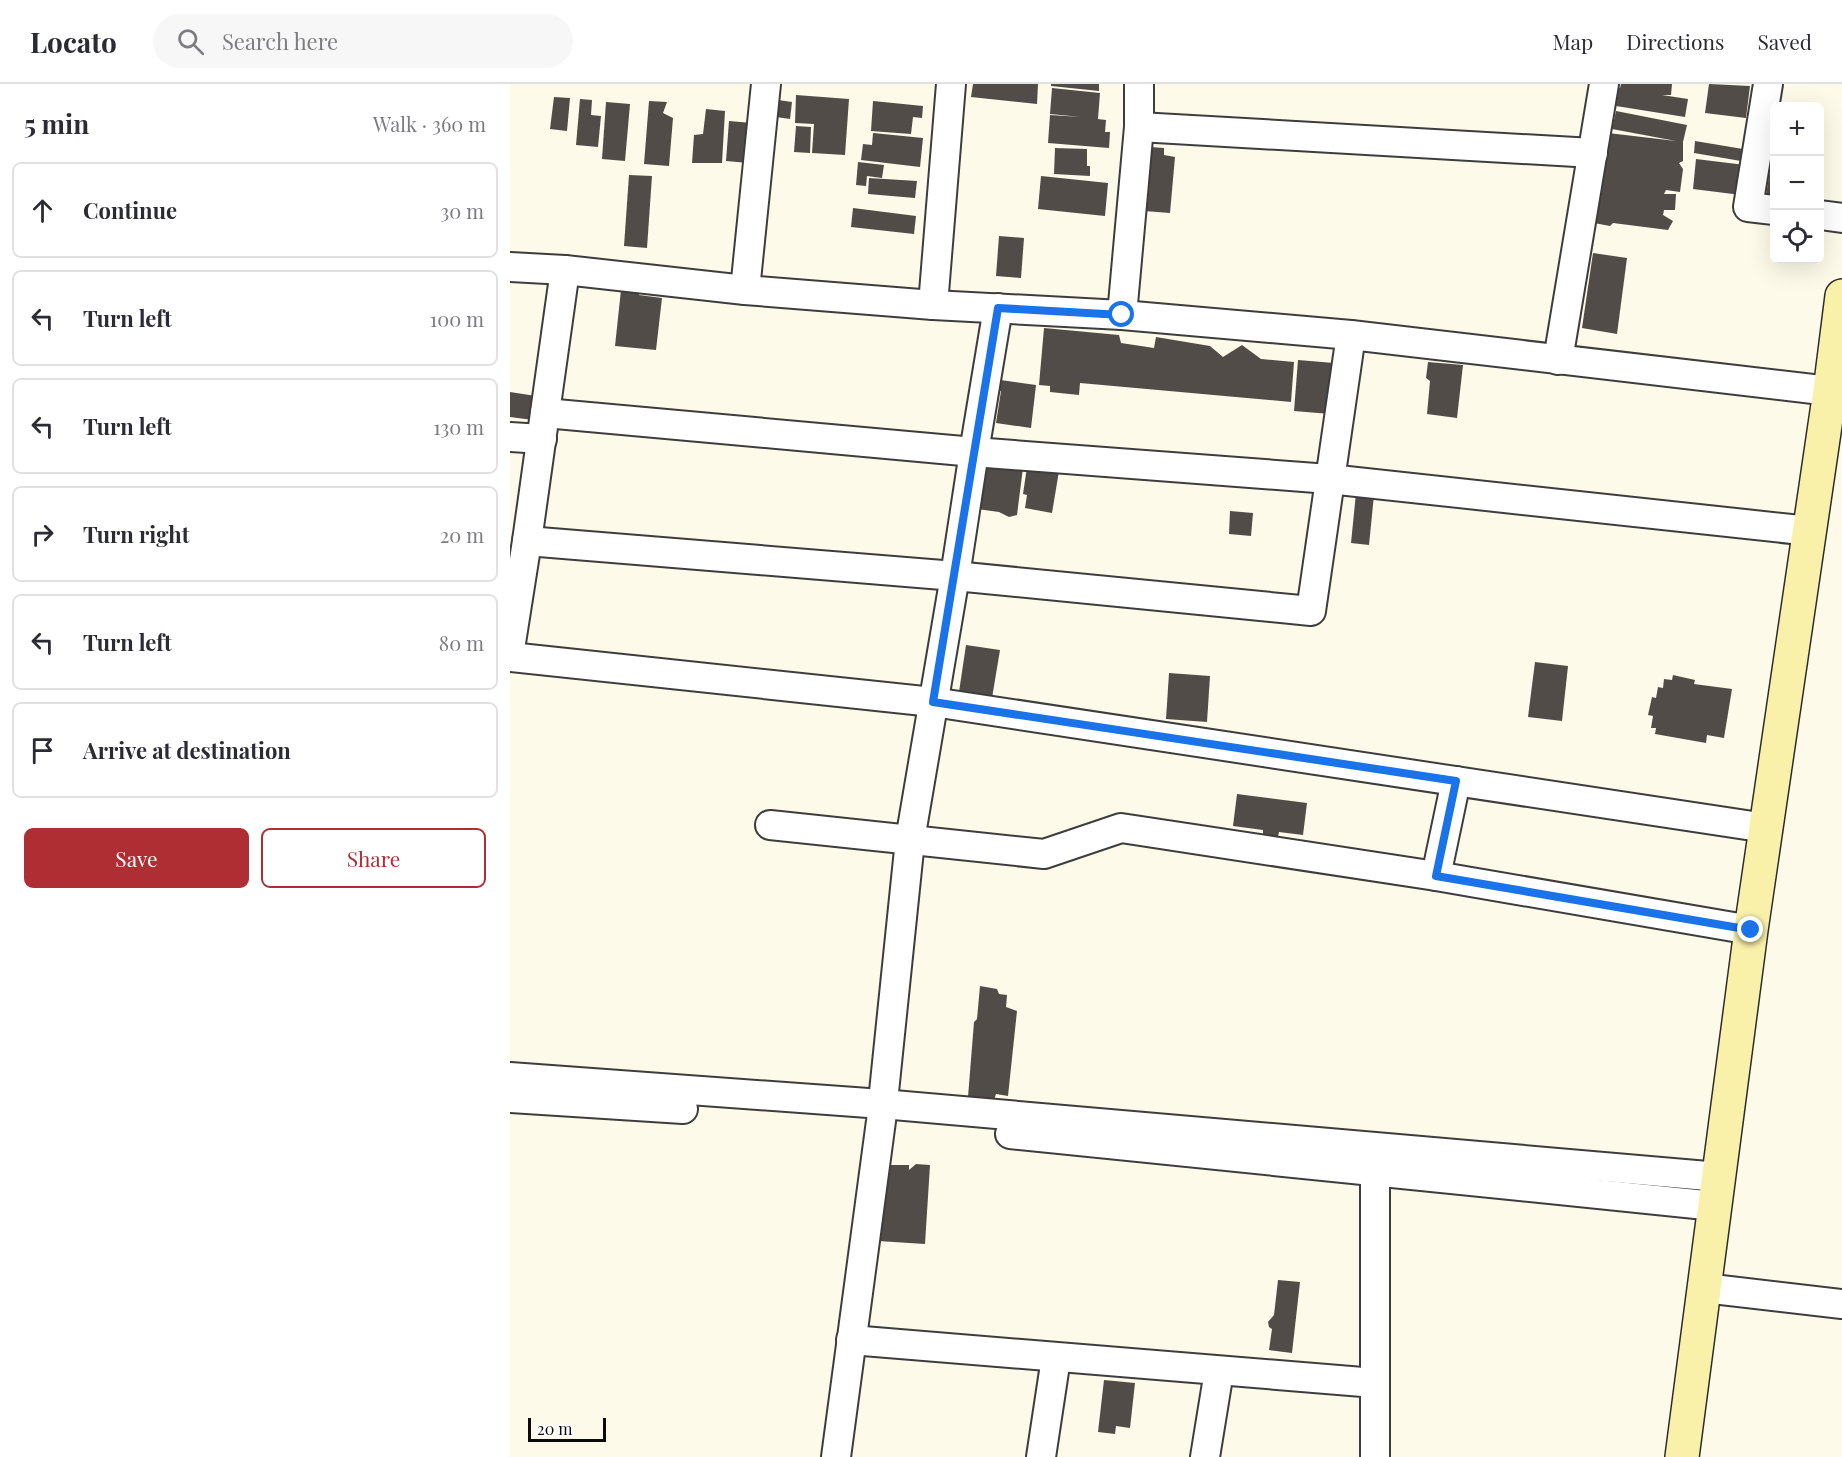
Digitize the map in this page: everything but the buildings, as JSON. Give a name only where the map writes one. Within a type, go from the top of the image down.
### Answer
[{"type":"street","points":[[745,290],[766,84]]},
{"type":"street","points":[[933,305],[951,84]]},
{"type":"street","points":[[1122,315],[1139,127],[1139,84]]},
{"type":"street","points":[[1558,360],[1604,84]]},
{"type":"street","points":[[1768,84],[1748,207],[1770,210]]},
{"type":"street","points":[[1139,127],[1593,153]]},
{"type":"street","points":[[1824,216],[1842,218]]},
{"type":"street","points":[[510,267],[565,270],[745,290],[933,305],[1122,315],[1351,335],[1830,391]]},
{"type":"street","points":[[510,649],[565,270]]},
{"type":"street","points":[[1682,1457],[1751,930],[1842,296]]},
{"type":"street","points":[[836,1457],[881,1112],[910,840],[998,308]]},
{"type":"street","points":[[527,542],[955,576],[1311,611],[1351,335]]},
{"type":"street","points":[[510,437],[544,426],[974,452],[1329,479],[1810,531]]},
{"type":"street","points":[[510,657],[933,702],[1766,828]]},
{"type":"street","points":[[1436,876],[1456,781]]},
{"type":"street","points":[[770,825],[1044,854],[1122,828],[1436,876],[1751,930]]},
{"type":"street","points":[[510,1077],[1717,1191]]},
{"type":"street","points":[[510,1098],[881,1112]]},
{"type":"street","points":[[1375,1159],[1375,1457]]},
{"type":"street","points":[[1704,1288],[1842,1304]]},
{"type":"street","points":[[851,1340],[1375,1383]]},
{"type":"street","points":[[1041,1457],[1056,1358]]},
{"type":"street","points":[[1205,1457],[1219,1371]]},
{"type":"route","points":[[1122,315],[998,308],[933,702],[1456,781],[1436,876],[1751,930]]}]
